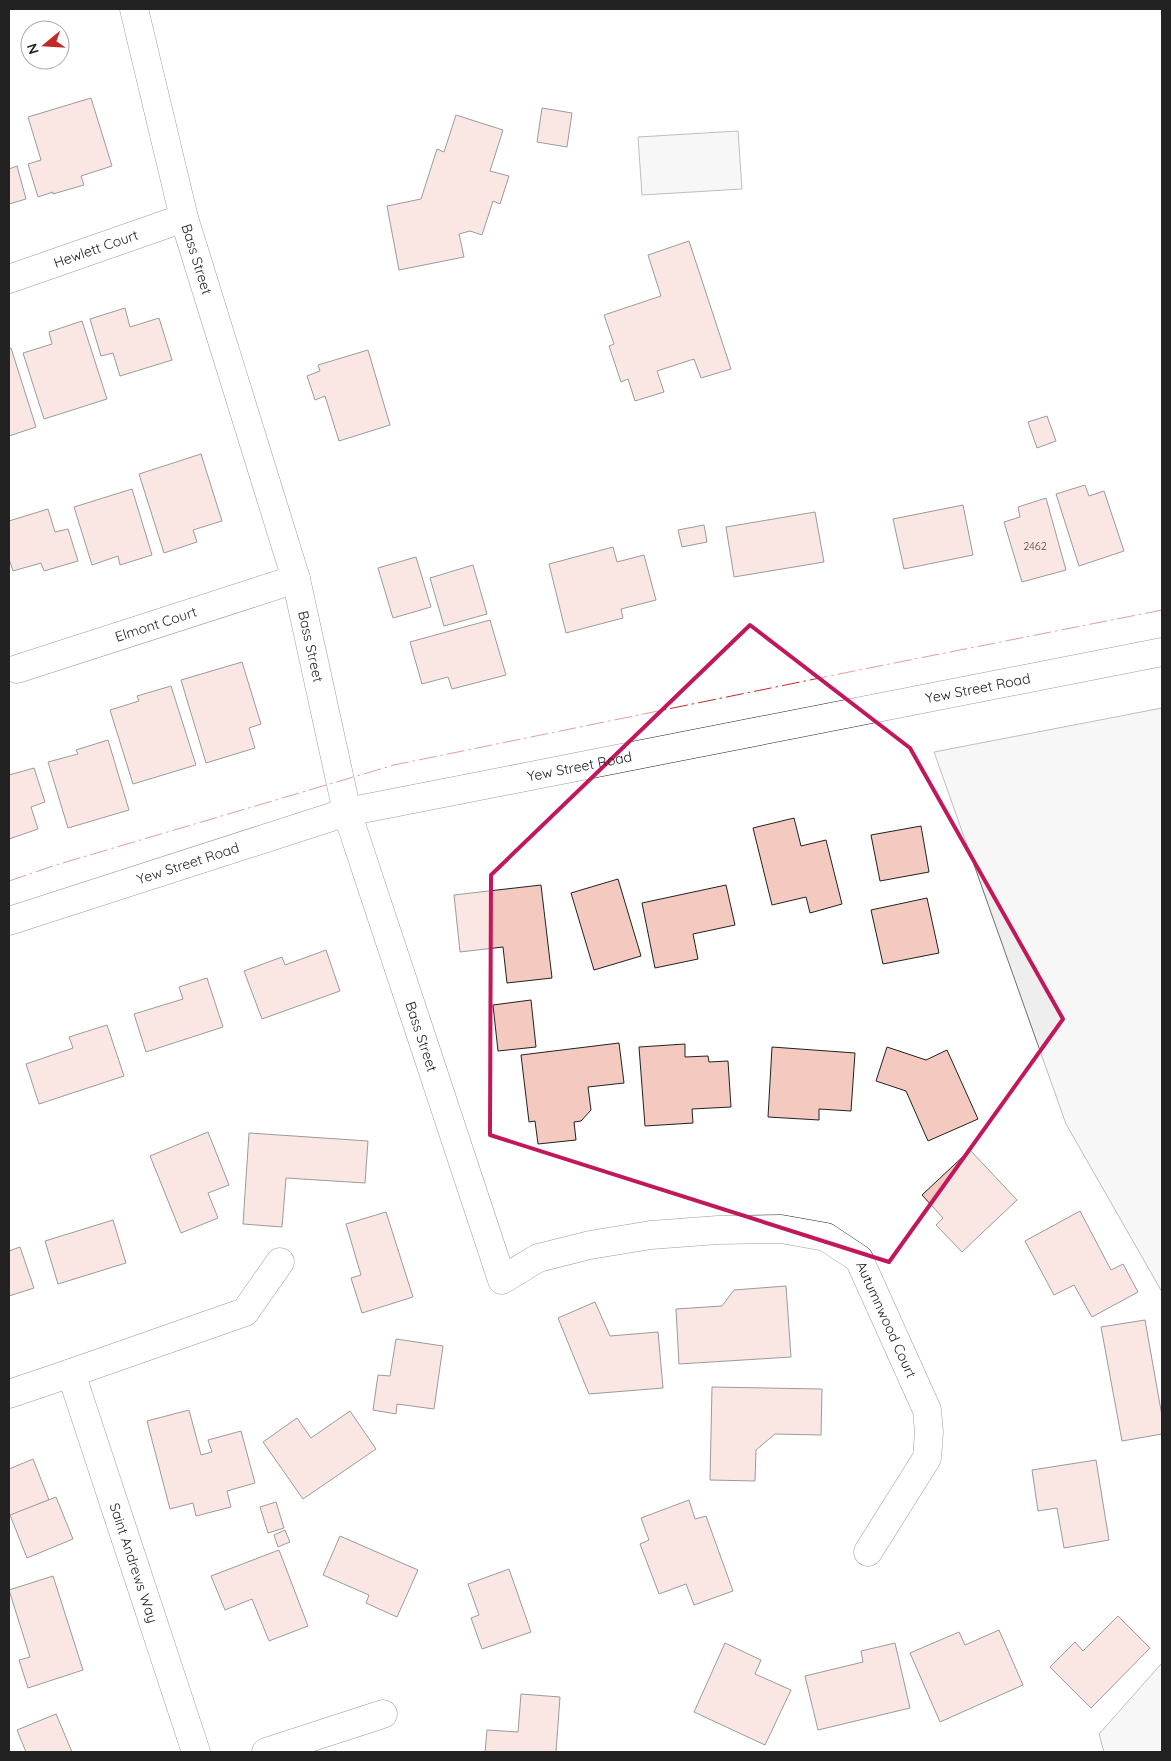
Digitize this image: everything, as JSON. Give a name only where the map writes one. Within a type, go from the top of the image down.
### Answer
[{"type":"street","name":"Bass Street","points":[[134,9],[184,218],[296,579],[347,812],[502,1280]]},
{"type":"street","name":"Hewlett Court","points":[[9,279],[184,218]]},
{"type":"street","name":"Elmont Court","points":[[17,669],[296,579]]},
{"type":"street","name":"Yew Street Road","points":[[9,921],[347,812],[1162,652]]},
{"type":"street","name":"Autumnwood Court","points":[[502,1280],[538,1258],[590,1245],[652,1235],[718,1230],[781,1229],[826,1237],[859,1259],[927,1410],[929,1432],[927,1458],[868,1552]]},
{"type":"street","points":[[9,1394],[245,1312],[280,1262]]},
{"type":"street","name":"Saint Andrews Way","points":[[72,1373],[196,1752]]},
{"type":"street","points":[[266,1752],[383,1714]]},
{"type":"highlighted area","points":[[750,625],[910,748],[1063,1019],[889,1262],[490,1135],[491,875]]},
{"type":"shaded area","points":[[738,131],[742,189],[642,195],[638,137]]},
{"type":"shaded area","points":[[1162,708],[1162,1292],[1066,1124],[934,752]]},
{"type":"shaded area","points":[[1162,1663],[1162,1752],[1104,1752],[1099,1734]]},
{"type":"building","points":[[91,98],[112,166],[81,176],[84,185],[38,197],[28,164],[41,160],[28,117]]},
{"type":"building","points":[[542,108],[572,113],[567,147],[537,142]]},
{"type":"building","points":[[456,115],[503,130],[490,171],[509,176],[500,204],[493,201],[482,235],[470,231],[459,234],[464,257],[399,270],[387,206],[421,199],[437,149],[444,152]]},
{"type":"building","points":[[17,166],[26,199],[9,204],[9,169]]},
{"type":"building","points":[[689,241],[731,369],[701,378],[694,359],[657,371],[664,392],[635,401],[628,379],[621,382],[609,346],[614,344],[604,315],[661,296],[648,255]]},
{"type":"building","points":[[125,308],[130,327],[159,318],[172,360],[120,376],[113,353],[101,356],[90,319]]},
{"type":"building","points":[[82,321],[107,399],[44,419],[23,353],[52,344],[49,332]]},
{"type":"building","points":[[11,348],[36,427],[9,436],[9,349]]},
{"type":"building","points":[[368,350],[390,425],[339,441],[325,396],[315,400],[307,376],[320,371],[318,365]]},
{"type":"building","points":[[1047,416],[1056,441],[1037,448],[1028,422]]},
{"type":"building","points":[[201,454],[222,521],[193,530],[197,542],[164,553],[139,474]]},
{"type":"building","points":[[1085,485],[1089,496],[1104,491],[1124,551],[1079,566],[1056,494]]},
{"type":"building","points":[[132,489],[152,555],[120,565],[118,556],[92,565],[74,507]]},
{"type":"building","points":[[1046,498],[1066,570],[1022,582],[1004,522],[1020,517],[1018,507]]},
{"type":"building","points":[[963,505],[973,555],[904,569],[893,519]]},
{"type":"building","points":[[48,509],[55,532],[68,529],[78,561],[44,571],[41,563],[13,571],[9,559],[9,521]]},
{"type":"building","points":[[815,512],[824,562],[734,577],[726,527]]},
{"type":"building","points":[[704,525],[707,542],[682,547],[678,530]]},
{"type":"building","points":[[613,547],[617,562],[644,555],[656,600],[621,609],[623,618],[566,633],[549,564]]},
{"type":"building","points":[[416,557],[431,607],[393,618],[378,568]]},
{"type":"building","points":[[473,565],[487,614],[444,626],[430,578]]},
{"type":"building","points":[[490,620],[506,675],[452,689],[448,677],[422,684],[410,642]]},
{"type":"building","points":[[242,662],[261,724],[249,728],[255,748],[206,763],[181,680]]},
{"type":"building","points":[[171,686],[196,765],[133,784],[110,710],[139,701],[137,696]]},
{"type":"building","points":[[108,740],[129,810],[68,828],[48,762],[78,754],[76,750]]},
{"type":"building","points":[[34,768],[45,802],[31,807],[38,829],[9,839],[9,775]]},
{"type":"building","points":[[794,818],[801,846],[826,840],[842,904],[810,913],[806,897],[772,905],[753,828]]},
{"type":"building","points":[[921,826],[929,872],[880,881],[871,835]]},
{"type":"building","points":[[618,879],[641,956],[594,970],[571,893]]},
{"type":"building","points":[[541,885],[552,978],[507,983],[503,947],[460,952],[454,895]]},
{"type":"building","points":[[726,885],[735,925],[693,934],[698,959],[655,968],[642,903]]},
{"type":"building","points":[[927,898],[939,953],[883,964],[871,910]]},
{"type":"building","points":[[326,950],[340,991],[262,1019],[244,971],[282,957],[285,965]]},
{"type":"building","points":[[207,978],[223,1027],[146,1052],[134,1014],[183,999],[179,987]]},
{"type":"building","points":[[531,1000],[536,1047],[498,1051],[493,1005]]},
{"type":"building","points":[[107,1025],[124,1076],[39,1104],[26,1064],[73,1048],[69,1037]]},
{"type":"building","points":[[619,1043],[624,1083],[588,1087],[591,1110],[581,1121],[574,1122],[576,1140],[538,1144],[535,1121],[529,1122],[521,1055]]},
{"type":"building","points":[[685,1044],[685,1057],[708,1056],[709,1062],[728,1061],[731,1107],[692,1109],[693,1123],[645,1126],[639,1047]]},
{"type":"building","points":[[772,1047],[855,1053],[851,1111],[819,1109],[819,1120],[768,1117]]},
{"type":"building","points":[[887,1047],[926,1060],[947,1050],[978,1119],[928,1141],[906,1091],[876,1081]]},
{"type":"building","points":[[208,1132],[229,1185],[208,1193],[218,1218],[181,1233],[150,1156]]},
{"type":"building","points":[[249,1133],[368,1141],[365,1183],[286,1178],[282,1227],[243,1224]]},
{"type":"building","points":[[970,1150],[1017,1200],[962,1252],[936,1225],[943,1218],[922,1195]]},
{"type":"building","points":[[1080,1211],[1111,1270],[1123,1264],[1138,1292],[1092,1317],[1074,1285],[1054,1295],[1025,1241]]},
{"type":"building","points":[[386,1212],[413,1297],[362,1313],[351,1278],[361,1275],[346,1224]]},
{"type":"building","points":[[113,1220],[126,1263],[58,1284],[45,1241]]},
{"type":"building","points":[[20,1247],[34,1288],[9,1296],[9,1251]]},
{"type":"building","points":[[786,1286],[791,1357],[679,1364],[676,1309],[722,1306],[734,1290]]},
{"type":"building","points":[[595,1302],[610,1336],[658,1332],[663,1388],[589,1394],[558,1318]]},
{"type":"building","points":[[1145,1320],[1162,1416],[1162,1434],[1122,1441],[1101,1327]]},
{"type":"building","points":[[396,1339],[443,1346],[434,1409],[397,1404],[396,1414],[373,1410],[378,1375],[390,1376]]},
{"type":"building","points":[[712,1387],[822,1389],[821,1435],[775,1434],[756,1450],[755,1481],[710,1480]]},
{"type":"building","points":[[189,1410],[201,1455],[212,1452],[208,1440],[241,1431],[255,1483],[227,1491],[231,1507],[196,1516],[193,1503],[170,1509],[147,1421]]},
{"type":"building","points":[[350,1411],[376,1449],[303,1499],[263,1442],[297,1418],[311,1438]]},
{"type":"building","points":[[33,1459],[49,1500],[9,1516],[9,1469]]},
{"type":"building","points":[[1096,1460],[1109,1540],[1064,1548],[1057,1508],[1038,1511],[1032,1470]]},
{"type":"building","points":[[56,1497],[73,1539],[27,1558],[10,1515]]},
{"type":"building","points":[[689,1500],[695,1519],[706,1516],[733,1591],[694,1605],[686,1584],[659,1594],[640,1544],[649,1540],[641,1518]]},
{"type":"building","points":[[276,1502],[284,1528],[268,1533],[260,1507]]},
{"type":"building","points":[[285,1530],[290,1542],[278,1547],[274,1535]]},
{"type":"building","points":[[340,1536],[418,1570],[397,1617],[366,1603],[369,1595],[323,1575]]},
{"type":"building","points":[[279,1550],[308,1626],[269,1641],[252,1599],[225,1610],[211,1576]]},
{"type":"building","points":[[509,1569],[531,1632],[482,1649],[471,1618],[479,1615],[468,1584]]},
{"type":"building","points":[[53,1576],[83,1670],[28,1688],[19,1660],[30,1657],[9,1590]]},
{"type":"building","points":[[1118,1616],[1150,1648],[1091,1708],[1050,1667],[1075,1642],[1083,1651]]},
{"type":"building","points":[[999,1630],[1023,1685],[940,1722],[910,1653],[959,1632],[965,1645]]},
{"type":"building","points":[[725,1643],[761,1660],[755,1674],[791,1690],[765,1745],[694,1712]]},
{"type":"building","points":[[895,1643],[910,1708],[818,1730],[805,1676],[863,1662],[861,1651]]},
{"type":"building","points":[[521,1694],[560,1697],[556,1752],[485,1752],[487,1730],[518,1732]]},
{"type":"building","points":[[56,1714],[72,1752],[26,1752],[17,1730]]},
{"type":"power","points":[[9,881],[56,865],[394,765],[1162,610]]}]
